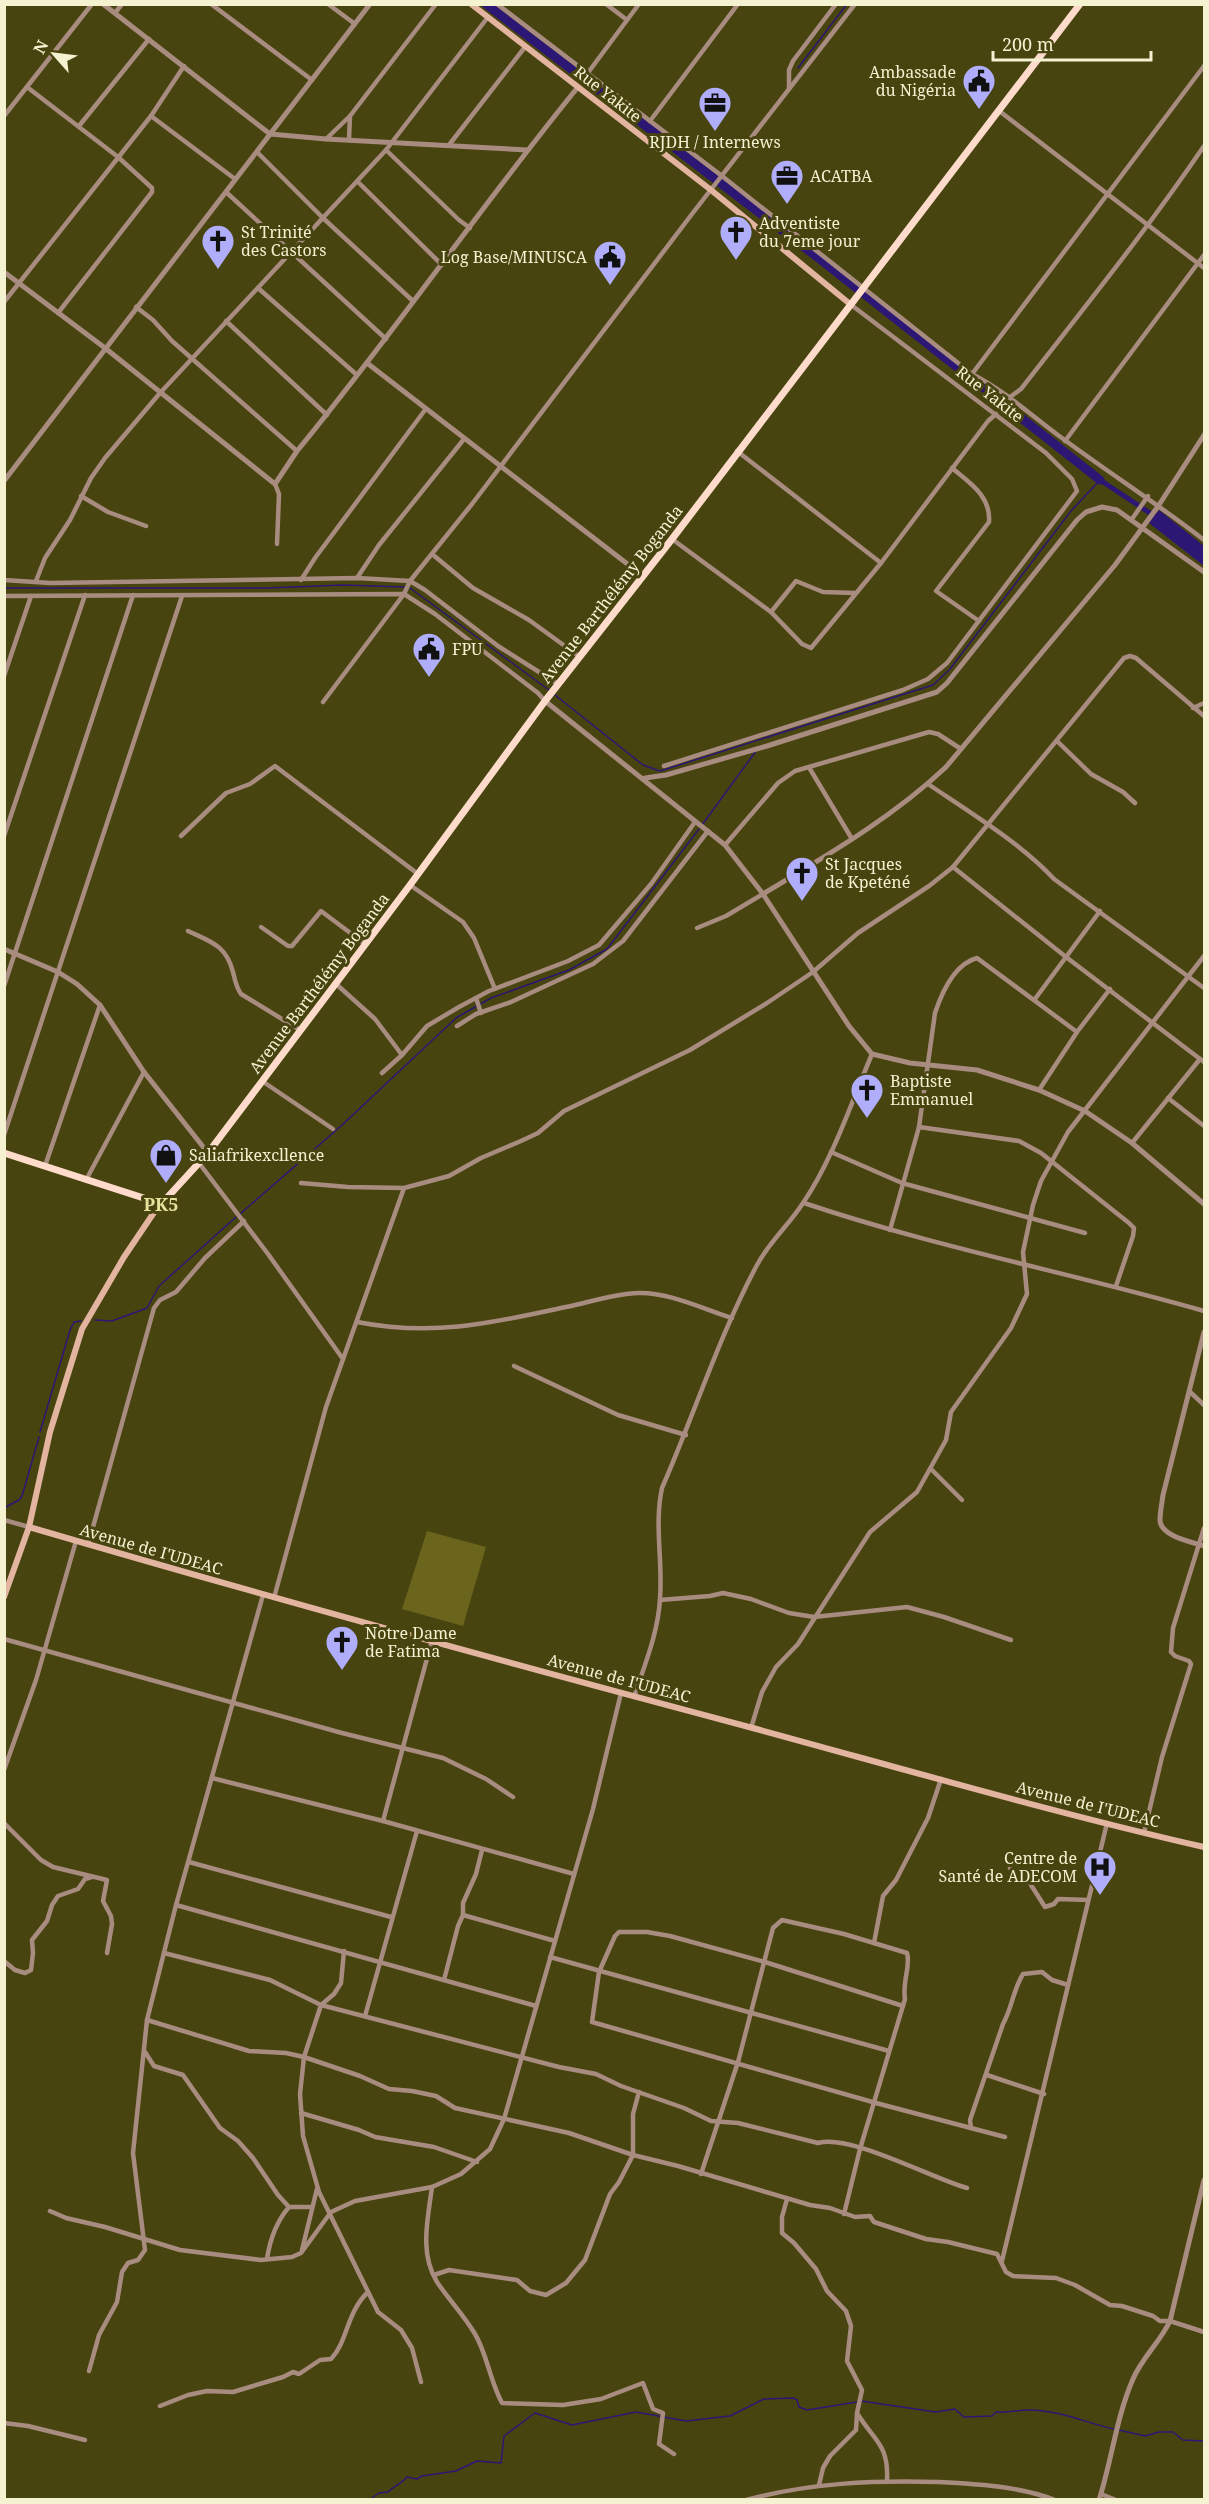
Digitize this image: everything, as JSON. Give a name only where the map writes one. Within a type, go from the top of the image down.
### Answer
[{"type":"main road","name":"Rue Yakite","points":[[471,4],[852,301]]},
{"type":"main road","name":"Avenue Barthélémy Boganda","points":[[156,1205],[159,1199],[165,1200],[208,1153],[410,885],[556,686],[672,539],[1080,4]]},
{"type":"main road","points":[[4,1153],[156,1205],[82,1329],[50,1432],[29,1527],[4,1597]]},
{"type":"main road","name":"Avenue de I'UDEAC","points":[[29,1527],[263,1595],[634,1697],[1204,1847]]},
{"type":"street","points":[[4,116],[92,4]]},
{"type":"street","points":[[103,4],[270,134],[527,150]]},
{"type":"street","points":[[115,13],[122,4]]},
{"type":"street","points":[[211,4],[312,80]]},
{"type":"street","points":[[328,4],[355,24]]},
{"type":"street","points":[[4,481],[370,4]]},
{"type":"street","points":[[326,139],[350,116],[436,4]]},
{"type":"street","points":[[497,4],[722,176],[972,374],[1010,397],[1065,441],[1148,496],[1204,540]]},
{"type":"street","points":[[606,4],[627,20]]},
{"type":"street","points":[[587,74],[639,4]]},
{"type":"street","points":[[650,121],[738,4]]},
{"type":"street","points":[[790,89],[789,70],[793,61],[834,6],[827,4]]},
{"type":"street","points":[[323,702],[404,594],[410,581],[565,384],[855,4]]},
{"type":"street","points":[[36,581],[45,558],[70,520],[81,496],[105,458],[160,393],[386,150],[488,18]]},
{"type":"street","points":[[79,126],[149,39]]},
{"type":"street","points":[[448,145],[525,47]]},
{"type":"street","points":[[4,302],[54,242],[151,116],[184,66]]},
{"type":"street","points":[[972,374],[1204,66]]},
{"type":"street","points":[[27,87],[118,157],[149,185],[152,192],[58,313]]},
{"type":"street","points":[[275,484],[297,451],[386,339],[527,150],[578,87]]},
{"type":"street","points":[[998,110],[1204,268]]},
{"type":"street","points":[[151,116],[235,179]]},
{"type":"street","points":[[348,140],[350,116]]},
{"type":"street","points":[[1010,397],[1021,389],[1148,224],[1204,146]]},
{"type":"street","points":[[386,150],[470,228]]},
{"type":"street","points":[[257,152],[324,219],[413,301]]},
{"type":"street","points":[[358,182],[442,265]]},
{"type":"street","points":[[226,192],[386,339]]},
{"type":"street","points":[[1065,441],[1204,255]]},
{"type":"street","points":[[4,272],[105,348],[275,484],[279,494],[277,544]]},
{"type":"street","points":[[258,288],[357,375]]},
{"type":"street","name":"Rue Yakite","points":[[664,766],[928,679],[947,663],[1077,491],[1072,478],[1046,453],[852,301]]},
{"type":"street","points":[[136,307],[297,451]]},
{"type":"street","points":[[226,321],[327,415]]},
{"type":"street","points":[[367,363],[643,576]]},
{"type":"street","points":[[301,580],[426,410]]},
{"type":"street","points":[[672,539],[771,612],[802,644],[814,647],[988,421],[996,414]]},
{"type":"street","points":[[697,928],[726,916],[852,839],[928,784],[1080,610],[1159,505],[1204,437]]},
{"type":"street","points":[[357,578],[379,545],[464,439]]},
{"type":"street","points":[[737,451],[880,563]]},
{"type":"street","points":[[952,468],[978,490],[990,509],[989,522],[936,591],[979,621]]},
{"type":"street","points":[[81,496],[108,512],[146,526]]},
{"type":"street","points":[[1132,519],[1148,496]]},
{"type":"street","points":[[645,778],[666,775],[767,746],[937,692],[947,683],[1077,520],[1086,512],[1102,507],[1117,510],[1204,572]]},
{"type":"street","points":[[432,555],[473,588],[529,620],[580,657]]},
{"type":"street","points":[[4,580],[50,583],[357,578],[410,581],[556,686]]},
{"type":"street","points":[[771,612],[796,581],[823,592],[855,592]]},
{"type":"street","points":[[4,596],[404,594],[435,614],[547,698],[725,845],[763,894],[849,1026],[872,1054],[910,1063],[977,1070],[1039,1090],[1085,1111],[1132,1143],[1204,1204]]},
{"type":"street","points":[[4,836],[85,595]]},
{"type":"street","points":[[4,986],[133,595]]},
{"type":"street","points":[[4,676],[31,596]]},
{"type":"street","points":[[4,1135],[182,596]]},
{"type":"street","points":[[301,1183],[404,1188],[449,1176],[481,1158],[529,1137],[564,1111],[586,1099],[690,1050],[813,972],[858,933],[929,886],[953,867],[989,826],[1119,662],[1130,656],[1136,658],[1204,716]]},
{"type":"street","points":[[1193,708],[1204,703]]},
{"type":"street","points":[[725,845],[786,776],[929,732],[938,734],[961,748]]},
{"type":"street","points":[[1057,741],[1091,774],[1123,792],[1135,803]]},
{"type":"street","points":[[181,836],[226,793],[250,784],[275,766],[418,874]]},
{"type":"street","points":[[810,769],[852,839]]},
{"type":"street","points":[[928,784],[989,826],[1040,864],[1054,879],[1204,988]]},
{"type":"street","points":[[382,1073],[427,1026],[495,989],[568,961],[599,945],[651,884],[696,823]]},
{"type":"street","points":[[456,1026],[574,973],[609,953],[623,941],[707,830]]},
{"type":"street","points":[[953,867],[1066,957],[1202,1060],[1132,1143]]},
{"type":"street","points":[[410,885],[463,922],[474,938],[495,989]]},
{"type":"street","points":[[261,927],[288,946],[292,946],[321,911],[365,944]]},
{"type":"street","points":[[1035,999],[1100,911]]},
{"type":"street","points":[[189,931],[216,944],[230,958],[237,989],[241,994],[300,1030]]},
{"type":"street","points":[[4,949],[58,972],[77,984],[100,1005],[144,1072],[208,1153]]},
{"type":"street","points":[[751,1728],[762,1692],[776,1666],[798,1644],[870,1532],[917,1492],[932,1469],[946,1440],[951,1412],[1011,1328],[1025,1300],[1027,1290],[1023,1252],[1041,1181],[1068,1132],[1204,956]]},
{"type":"street","points":[[890,1230],[919,1127],[935,1013],[940,997],[952,978],[970,960],[977,958],[1077,1032]]},
{"type":"street","points":[[335,982],[375,1020],[402,1054]]},
{"type":"street","points":[[1039,1090],[1077,1032],[1110,989]]},
{"type":"street","points":[[476,998],[481,1013]]},
{"type":"street","points":[[45,1166],[100,1005]]},
{"type":"street","points":[[634,1697],[655,1634],[660,1600],[658,1508],[662,1488],[686,1435],[732,1318],[758,1264],[778,1233],[804,1203],[831,1152],[872,1054]]},
{"type":"street","points":[[86,1180],[144,1072]]},
{"type":"street","points":[[262,1081],[333,1129]]},
{"type":"street","points":[[1168,1098],[1204,1126]]},
{"type":"street","points":[[919,1127],[1020,1141],[1041,1153],[1134,1228],[1116,1286]]},
{"type":"street","points":[[831,1152],[902,1183],[1085,1233]]},
{"type":"street","points":[[199,1163],[343,1359]]},
{"type":"street","points":[[274,1598],[326,1407],[404,1188]]},
{"type":"street","points":[[804,1203],[890,1230],[1116,1286],[1204,1311]]},
{"type":"street","points":[[88,1545],[154,1308],[160,1300],[176,1292],[205,1258],[243,1220]]},
{"type":"street","points":[[357,1322],[388,1328],[442,1329],[487,1323],[639,1293],[674,1299],[732,1318]]},
{"type":"street","points":[[1202,1546],[1168,1532],[1160,1521],[1164,1495],[1204,1332]]},
{"type":"street","points":[[514,1366],[618,1415],[686,1435]]},
{"type":"street","points":[[1189,1390],[1204,1405]]},
{"type":"street","points":[[932,1469],[962,1500]]},
{"type":"street","points":[[4,1520],[29,1527]]},
{"type":"street","points":[[1144,1833],[1162,1756],[1191,1664],[1171,1652],[1173,1628],[1202,1546],[1204,1528]]},
{"type":"street","points":[[4,1770],[45,1651],[76,1541]]},
{"type":"street","points":[[660,1600],[723,1593],[814,1617],[907,1606],[1011,1640]]},
{"type":"street","points":[[89,2371],[99,2335],[117,2302],[122,2272],[128,2263],[138,2260],[144,2250],[142,2213],[133,2153],[147,2020],[176,1905],[263,1595]]},
{"type":"street","points":[[4,1639],[232,1703],[443,1758],[486,1779],[513,1797]]},
{"type":"street","points":[[383,1821],[432,1640]]},
{"type":"street","points":[[50,2211],[66,2218],[142,2240],[200,2254],[267,2259],[292,2257],[301,2253],[330,2212],[355,2201],[432,2187],[450,2180],[477,2162],[490,2149],[504,2119],[593,1809],[621,1693]]},
{"type":"street","points":[[212,1778],[383,1821],[574,1874]]},
{"type":"street","points":[[874,1942],[883,1896],[896,1880],[928,1818],[941,1779]]},
{"type":"street","points":[[4,1823],[40,1860],[53,1868],[107,1880],[103,1901],[111,1916],[112,1924],[107,1953]]},
{"type":"street","points":[[1002,2262],[1107,1823]]},
{"type":"street","points":[[364,2016],[417,1831]]},
{"type":"street","points":[[444,1980],[463,1915],[463,1903],[476,1874],[482,1850]]},
{"type":"street","points":[[189,1862],[391,1917]]},
{"type":"street","points":[[1010,1868],[1018,1875],[1028,1874],[1031,1885],[1045,1907],[1058,1899],[1088,1900]]},
{"type":"street","points":[[4,1961],[15,1970],[25,1973],[31,1970],[32,1940],[47,1921],[52,1905],[58,1896],[78,1889],[85,1879],[92,1877]]},
{"type":"street","points":[[176,1905],[380,1960],[536,2006]]},
{"type":"street","points":[[463,1915],[555,1941]]},
{"type":"street","points":[[701,2174],[738,2062],[774,1928],[782,1920],[874,1942],[907,1953],[909,1956],[904,1977],[905,1999],[876,2103],[860,2149],[844,2214]]},
{"type":"street","points":[[903,2006],[765,1962],[656,1933],[619,1932],[599,1972],[592,2022],[876,2103],[1005,2137]]},
{"type":"street","points":[[344,1951],[340,1983],[334,1994],[321,2005],[304,2057],[300,2094],[303,2136],[318,2187],[368,2292],[378,2312],[401,2330],[407,2339],[412,2348],[421,2382]]},
{"type":"street","points":[[164,1953],[270,1980],[321,2005],[596,2074],[684,2108],[711,2121],[738,2123],[819,2143],[830,2140],[967,2188]]},
{"type":"street","points":[[550,1957],[889,2051]]},
{"type":"street","points":[[971,2128],[970,2120],[1008,2014],[1011,1998],[1023,1974],[1042,1972],[1052,1980],[1068,1985]]},
{"type":"street","points":[[147,2020],[249,2051],[286,2053],[304,2057],[360,2076],[389,2090],[412,2091],[436,2096],[456,2108],[569,2133],[633,2155],[787,2199],[830,2208],[855,2217],[870,2216],[874,2222],[926,2239],[997,2254],[1006,2272],[1013,2276],[1056,2278],[1075,2285],[1110,2305],[1122,2306],[1154,2316],[1160,2321],[1170,2321],[1204,2332]]},
{"type":"street","points":[[145,2052],[153,2067],[183,2075],[220,2128],[238,2141],[253,2158],[289,2207],[311,2207]]},
{"type":"street","points":[[987,2076],[1044,2094]]},
{"type":"street","points":[[434,2275],[449,2270],[517,2280],[531,2291],[546,2295],[566,2283],[585,2260],[610,2194],[633,2155],[633,2114],[639,2092]]},
{"type":"street","points":[[301,2114],[359,2130],[375,2137],[434,2147],[477,2162]]},
{"type":"street","points":[[1116,2499],[1100,2497],[1113,2438],[1138,2368],[1161,2339],[1170,2321],[1204,2180]]},
{"type":"street","points":[[301,2253],[318,2187]]},
{"type":"street","points":[[432,2187],[425,2241],[427,2255],[434,2275],[477,2336],[494,2388],[502,2403],[563,2405],[601,2399],[643,2383],[652,2409],[663,2415],[659,2444],[674,2454]]},
{"type":"street","points":[[787,2199],[782,2217],[782,2233],[794,2243],[816,2269],[827,2291],[846,2311],[851,2326],[847,2361],[862,2390],[856,2430],[830,2456],[823,2468],[819,2485]]},
{"type":"street","points":[[267,2259],[277,2223],[289,2207]]},
{"type":"street","points":[[160,2406],[188,2394],[207,2391],[233,2392],[293,2372],[299,2374],[320,2360],[331,2359],[337,2353],[355,2307],[368,2292]]},
{"type":"street","points":[[857,2413],[868,2431],[885,2451],[888,2465],[887,2481]]},
{"type":"street","points":[[4,2423],[28,2426],[85,2440]]},
{"type":"street","points":[[746,2499],[778,2491],[819,2485],[887,2481],[971,2483],[1032,2491],[1055,2499]]},
{"type":"shaded area","points":[[1159,510],[1204,546],[1204,566],[1149,523]]},
{"type":"shaded area","points":[[427,1531],[486,1547],[463,1626],[402,1609]]},
{"type":"waterway","points":[[486,4],[821,260],[1100,480]]},
{"type":"waterway","points":[[798,68],[847,4]]},
{"type":"waterway","points":[[555,695],[643,765],[660,771],[933,685],[950,669],[1071,511],[1100,480]]},
{"type":"waterway","points":[[1100,480],[1156,517]]},
{"type":"waterway","points":[[4,588],[267,588],[343,585],[405,587]]},
{"type":"waterway","points":[[410,588],[549,690]]},
{"type":"waterway","points":[[702,825],[756,751]]},
{"type":"waterway","points":[[240,1214],[341,1126],[456,1018],[491,998],[569,970],[607,949],[699,829]]},
{"type":"waterway","points":[[95,1320],[112,1321],[147,1308],[159,1286],[236,1217]]},
{"type":"waterway","points":[[40,1432],[70,1330],[74,1322],[81,1321]]},
{"type":"waterway","points":[[4,1508],[22,1496],[39,1437]]},
{"type":"waterway","points":[[369,2500],[379,2493],[388,2492],[407,2477],[417,2479],[422,2476],[456,2471],[477,2461],[501,2463],[504,2436],[535,2413],[572,2425],[636,2412],[686,2421],[730,2416],[764,2399],[793,2398],[797,2400],[799,2407],[807,2410],[857,2402]]},
{"type":"waterway","points":[[861,2401],[936,2412],[955,2409],[964,2417],[992,2416],[996,2412],[1041,2411],[1062,2414],[1114,2429]]},
{"type":"waterway","points":[[1119,2430],[1145,2436],[1159,2432],[1173,2432],[1183,2440],[1204,2441]]},
{"type":"place","name":"Ambassade du Nigéria","points":[[979,110]]},
{"type":"place","name":"RJDH / Internews","points":[[715,132]]},
{"type":"place","name":"ACATBA","points":[[787,205]]},
{"type":"place","name":"Adventiste du 7eme jour","points":[[736,261]]},
{"type":"place","name":"St Trinité des Castors","points":[[218,270]]},
{"type":"place","name":"Log Base/MINUSCA","points":[[610,286]]},
{"type":"place","name":"FPU","points":[[429,678]]},
{"type":"place","name":"St Jacques de Kpeténé","points":[[802,902]]},
{"type":"place","name":"Baptiste Emmanuel","points":[[867,1119]]},
{"type":"place","name":"Saliafrikexcllence","points":[[166,1184]]},
{"type":"place","name":"Notre Dame de Fatima","points":[[342,1671]]},
{"type":"place","name":"Centre de Santé de ADECOM","points":[[1100,1896]]},
{"type":"district","name":"PK5","points":[[161,1205]]}]
